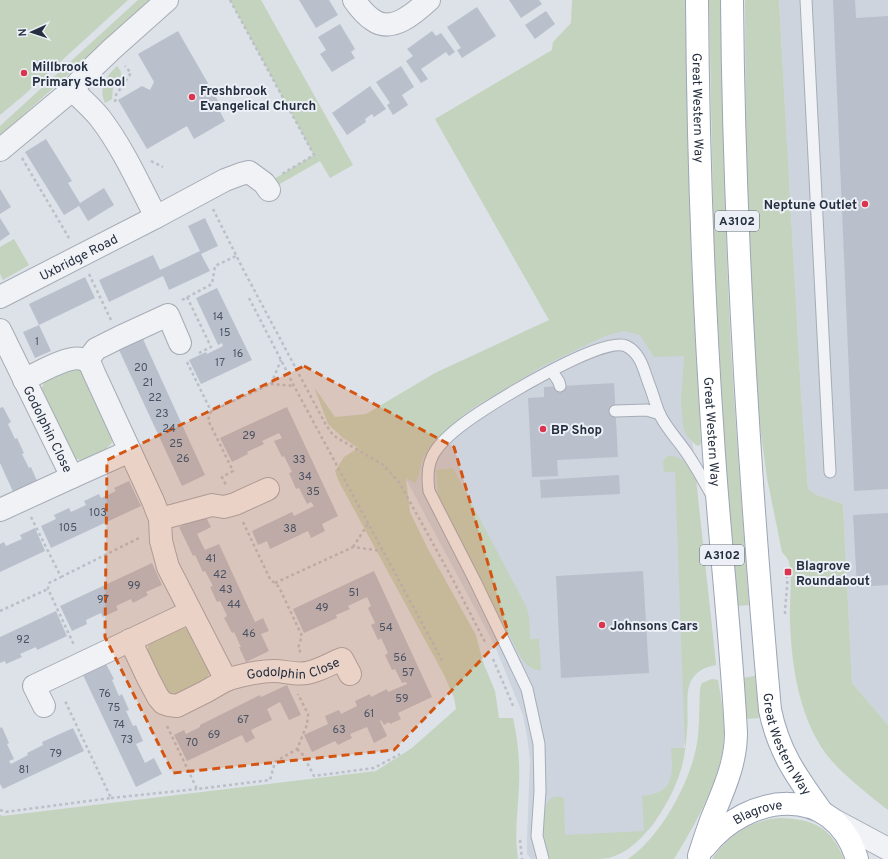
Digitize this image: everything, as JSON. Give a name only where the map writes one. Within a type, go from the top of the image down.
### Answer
[{"type":"main road","name":"Great Western Way","points":[[697,0],[699,132],[706,317],[713,439],[735,706],[736,745],[732,768],[711,820],[698,858]]},
{"type":"main road","name":"Great Western Way","points":[[732,0],[737,214],[742,315],[754,513],[770,710],[776,734],[789,763],[827,816]]},
{"type":"main road","name":"Blagrove","points":[[698,858],[713,837],[739,816],[770,805],[790,804],[808,806],[827,816],[847,836],[858,859]]},
{"type":"street","points":[[6,145],[72,90],[87,72],[112,48],[167,0]]},
{"type":"street","points":[[354,0],[363,12],[373,21],[385,24],[397,23],[409,17],[430,0]]},
{"type":"street","points":[[72,90],[100,118],[123,154],[156,217]]},
{"type":"street","name":"Uxbridge Road","points":[[0,297],[234,176],[249,172],[266,186]]},
{"type":"street","points":[[180,343],[168,314],[96,349],[87,361],[104,393],[153,501],[160,520],[164,556],[168,566],[190,612],[226,680]]},
{"type":"street","name":"Godolphin Close","points":[[0,330],[72,477]]},
{"type":"street","name":"Godolphin Close","points":[[24,380],[68,360],[79,358],[87,361]]},
{"type":"street","name":"Godolphin Close","points":[[0,510],[130,451]]},
{"type":"street","points":[[160,520],[212,505],[224,507],[235,504],[268,489]]},
{"type":"street","points":[[44,706],[34,686],[190,612]]},
{"type":"street","points":[[130,640],[158,697],[163,703],[169,705]]},
{"type":"street","name":"Godolphin Close","points":[[169,705],[177,706],[206,692],[226,680],[244,674],[275,671],[303,673],[342,658],[350,674]]},
{"type":"street","points":[[827,816],[888,849]]},
{"type":"lane","points":[[806,0],[830,472]]},
{"type":"lane","points":[[543,859],[538,836],[540,791],[539,744],[527,690],[475,581],[429,490],[427,481],[430,460],[436,450],[447,438],[481,412],[517,389],[592,351],[618,344],[626,346],[634,351],[640,360],[660,414],[667,428],[687,454],[718,506]]},
{"type":"lane","points":[[552,371],[560,386]]},
{"type":"lane","points":[[616,411],[647,410],[660,414]]},
{"type":"path","points":[[230,0],[314,155],[274,178],[266,186]]},
{"type":"path","points":[[112,48],[131,73],[116,95],[116,106]]},
{"type":"path","points":[[6,145],[80,256],[120,337]]},
{"type":"path","points":[[204,191],[236,256],[326,425],[333,435],[382,464],[399,482],[488,647]]},
{"type":"path","points":[[168,314],[165,309],[212,284],[215,266],[236,256]]},
{"type":"path","points":[[249,298],[294,386],[443,662]]},
{"type":"path","points":[[0,810],[5,812],[270,780],[275,762],[297,749],[308,725],[308,714],[295,686],[303,673],[298,648],[302,636],[279,587],[270,579],[222,477],[233,471],[208,420],[211,411],[190,370],[180,343]]},
{"type":"path","points":[[271,384],[281,360]]},
{"type":"path","points":[[211,411],[271,384],[294,386]]},
{"type":"path","points":[[23,500],[61,577]]},
{"type":"path","points":[[354,547],[368,524]]},
{"type":"path","points":[[83,663],[48,589],[50,583],[139,538]]},
{"type":"path","points":[[275,583],[354,547],[383,551]]},
{"type":"path","points":[[785,614],[785,603],[788,588],[787,577]]},
{"type":"path","points":[[0,611],[48,589]]},
{"type":"path","points":[[491,653],[515,712]]},
{"type":"path","points":[[54,677],[111,798]]},
{"type":"path","points":[[169,705],[164,720],[197,789]]},
{"type":"path","points":[[297,749],[304,755],[314,776],[374,768],[400,754]]},
{"type":"path","points":[[520,837],[522,859]]},
{"type":"highlighted area","points":[[304,366],[454,447],[508,632],[394,750],[173,773],[105,637],[107,460]]},
{"type":"shaded area","points":[[779,0],[888,0],[888,725],[852,683],[843,504],[817,495],[808,489],[801,394]]},
{"type":"shaded area","points":[[631,307],[684,356],[716,665],[704,667],[691,681],[688,690],[687,730],[678,778],[653,825],[640,839],[627,850],[609,858],[531,859],[527,854],[530,760],[523,715],[495,646],[383,436]]},
{"type":"green space","name":"Millbrook Primary School","points":[[0,0],[128,0],[0,115]]},
{"type":"green space","points":[[138,0],[151,0],[0,136],[0,126]]},
{"type":"green space","points":[[230,0],[261,0],[353,165],[330,178],[320,161],[278,185],[274,179],[314,155]]},
{"type":"green space","points":[[572,0],[685,0],[691,257],[701,443],[699,446],[696,445],[687,436],[683,427],[681,401],[684,356],[654,357],[640,335],[624,331],[605,336],[543,366],[471,409],[435,440],[423,458],[418,478],[415,483],[406,478],[410,512],[428,549],[476,635],[483,662],[495,691],[499,718],[513,718],[519,768],[516,831],[518,859],[0,859],[0,815],[3,816],[376,771],[412,748],[456,709],[454,698],[444,675],[338,480],[335,471],[344,457],[358,448],[343,438],[328,424],[314,387],[335,417],[366,414],[435,373],[549,320],[435,119],[552,50],[553,42],[571,23]]},
{"type":"green space","points":[[709,0],[721,0],[724,175],[731,350],[749,605],[737,606],[725,453],[714,252]]},
{"type":"green space","points":[[745,0],[779,0],[801,394],[808,489],[817,495],[843,504],[852,683],[888,725],[888,810],[844,774],[820,745],[805,712],[795,675],[791,637],[790,569],[787,558],[782,552],[767,478],[757,404],[746,168]]},
{"type":"green space","points":[[117,66],[121,72],[121,78],[113,88],[112,99],[105,103],[102,92],[104,83]]},
{"type":"green space","points":[[14,239],[29,265],[3,280],[0,274],[0,247]]},
{"type":"green space","points":[[69,366],[85,368],[114,439],[109,446],[101,452],[84,460],[71,456],[41,393],[44,382],[50,375]]},
{"type":"green space","points":[[674,456],[686,463],[696,480],[716,665],[701,670],[692,678],[690,682],[687,694],[686,742],[682,767],[667,802],[660,814],[642,837],[620,853],[609,858],[548,859],[545,842],[544,820],[548,802],[554,797],[562,797],[564,799],[565,835],[644,831],[642,796],[661,791],[666,787],[670,781],[671,774],[671,748],[685,748],[675,472],[664,472],[663,462],[666,457]]},
{"type":"green space","points":[[453,468],[527,608],[530,639],[539,639],[541,670],[534,669],[529,666],[520,656],[440,501],[436,470]]},
{"type":"green space","points":[[178,627],[188,629],[209,668],[209,674],[206,679],[183,694],[171,695],[165,692],[148,655],[148,641]]},
{"type":"green space","points":[[755,676],[759,718],[746,719],[742,678]]},
{"type":"green space","points":[[712,679],[718,680],[723,712],[724,732],[723,748],[719,765],[707,798],[674,859],[628,859],[652,837],[663,823],[681,791],[694,758],[697,743],[700,688],[702,683]]},
{"type":"green space","points":[[779,818],[802,820],[820,827],[833,839],[844,859],[712,859],[725,843],[741,831],[759,822]]},
{"type":"building","points":[[299,0],[329,0],[338,15],[316,28]]},
{"type":"building","points":[[509,0],[539,0],[542,4],[521,18]]},
{"type":"building","name":"Neptune Outlet","points":[[833,0],[855,0],[856,18],[888,16],[888,489],[854,491]]},
{"type":"building","points":[[477,7],[496,36],[462,58],[457,50],[461,48],[447,27]]},
{"type":"building","points":[[546,11],[555,24],[535,39],[525,25]]},
{"type":"building","points":[[340,24],[355,49],[351,52],[355,58],[332,72],[320,54],[326,50],[318,37]]},
{"type":"building","points":[[178,31],[221,106],[218,108],[225,121],[194,139],[187,126],[147,149],[118,100],[142,86],[150,90],[154,82],[138,54]]},
{"type":"building","points":[[432,31],[436,36],[441,33],[455,52],[449,56],[446,52],[421,69],[428,79],[421,83],[406,61],[413,56],[407,49]]},
{"type":"building","points":[[401,66],[414,87],[402,95],[408,105],[393,115],[387,105],[390,103],[376,82]]},
{"type":"building","points":[[370,86],[386,109],[374,117],[372,114],[365,119],[366,122],[347,135],[332,113]]},
{"type":"building","points":[[46,139],[72,181],[68,183],[80,203],[104,188],[114,205],[88,221],[79,206],[64,215],[25,152]]},
{"type":"building","points":[[0,189],[11,207],[0,214]]},
{"type":"building","points":[[0,218],[10,234],[0,241]]},
{"type":"building","points":[[205,218],[218,246],[201,254],[210,271],[169,290],[163,276],[109,302],[99,280],[153,255],[160,270],[200,251],[188,226]]},
{"type":"building","points":[[85,277],[95,298],[39,325],[29,304]]},
{"type":"building","points":[[217,288],[252,360],[201,384],[189,360],[206,352],[207,354],[223,346],[222,343],[218,345],[196,298]]},
{"type":"building","points":[[39,325],[51,351],[35,358],[23,332]]},
{"type":"building","points":[[143,339],[205,475],[182,486],[119,350]]},
{"type":"building","points":[[614,383],[618,457],[557,460],[558,476],[532,477],[528,398],[544,397],[544,387]]},
{"type":"building","points":[[3,407],[11,422],[8,424],[15,439],[17,438],[24,453],[22,454],[29,468],[31,467],[38,483],[14,494],[0,463],[0,408]]},
{"type":"building","points":[[287,407],[338,516],[322,524],[325,531],[311,538],[308,531],[270,549],[267,541],[258,545],[252,531],[292,512],[294,516],[314,506],[311,502],[307,504],[299,488],[296,489],[289,473],[292,472],[274,441],[282,438],[279,433],[262,441],[264,444],[247,452],[248,454],[232,462],[220,438]]},
{"type":"building","points":[[619,475],[620,494],[541,498],[540,480]]},
{"type":"building","points":[[129,481],[141,506],[51,548],[41,526],[56,519],[54,515],[69,508],[71,512],[86,505],[84,501],[99,494],[101,498],[116,491],[114,488]]},
{"type":"building","points":[[888,513],[888,585],[857,587],[853,515]]},
{"type":"building","points":[[205,515],[211,527],[197,534],[205,550],[219,544],[255,622],[263,618],[269,631],[261,634],[269,651],[246,662],[234,632],[232,633],[224,618],[227,616],[220,601],[217,602],[210,587],[213,586],[205,571],[203,572],[195,555],[193,556],[179,527]]},
{"type":"building","points":[[35,528],[45,551],[0,572],[0,544],[4,542],[6,546],[22,539],[20,535]]},
{"type":"building","points":[[152,563],[162,585],[146,592],[148,595],[133,603],[131,599],[116,606],[118,610],[103,617],[101,613],[86,620],[87,624],[72,631],[60,606]]},
{"type":"building","points":[[374,571],[432,697],[398,713],[401,719],[390,724],[389,722],[384,725],[381,720],[380,721],[387,736],[374,743],[367,727],[350,734],[352,738],[338,745],[335,741],[312,752],[304,735],[328,724],[325,716],[339,710],[341,714],[357,706],[355,701],[370,694],[371,697],[387,689],[388,692],[407,684],[406,682],[402,683],[395,669],[392,670],[385,655],[388,653],[381,638],[378,640],[371,625],[375,623],[368,608],[371,606],[367,597],[348,606],[350,609],[336,615],[337,618],[304,633],[293,609]]},
{"type":"building","name":"Johnsons Cars","points":[[643,571],[649,673],[561,678],[556,576]]},
{"type":"building","points":[[56,611],[67,636],[37,650],[36,647],[20,654],[22,657],[6,664],[5,661],[0,663],[0,637]]},
{"type":"building","points":[[106,664],[114,679],[112,680],[119,696],[122,694],[129,710],[126,711],[133,726],[136,725],[143,741],[136,744],[145,763],[154,758],[162,774],[136,787],[83,675]]},
{"type":"building","points":[[287,685],[301,715],[289,720],[280,702],[267,709],[272,720],[251,730],[255,738],[246,743],[242,735],[187,761],[174,735],[184,730],[186,734],[200,727],[200,725],[260,695],[261,697]]},
{"type":"building","points":[[2,727],[9,743],[7,744],[14,759],[9,761],[11,764],[28,755],[27,753],[43,745],[42,742],[73,728],[84,751],[3,789],[0,784],[0,728]]},
{"type":"place","name":"Millbrook Primary School","points":[[24,73]]},
{"type":"place","name":"Freshbrook Evangelical Church","points":[[192,97]]},
{"type":"place","name":"Neptune Outlet","points":[[865,204]]},
{"type":"place","name":"BP Shop","points":[[543,429]]},
{"type":"place","name":"Blagrove Roundabout","points":[[788,572]]},
{"type":"place","name":"Johnsons Cars","points":[[602,625]]}]
